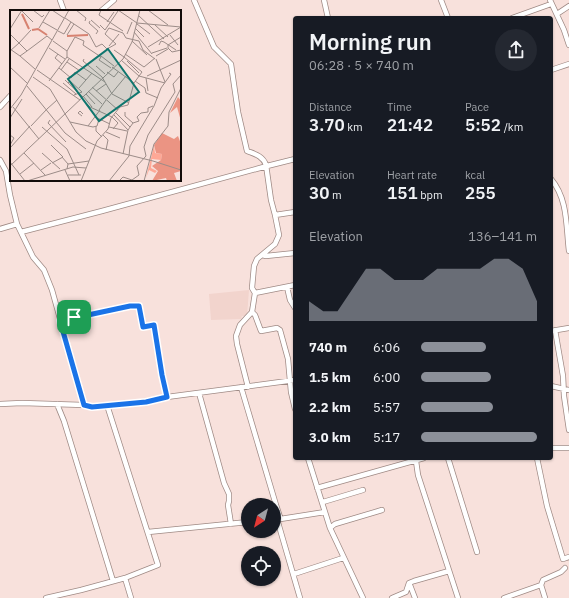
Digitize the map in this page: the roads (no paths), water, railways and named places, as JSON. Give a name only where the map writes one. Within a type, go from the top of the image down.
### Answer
[{"type":"street","points":[[60,0],[64,10]]},
{"type":"street","points":[[102,10],[114,0]]},
{"type":"street","points":[[194,0],[214,47],[231,64],[238,112],[247,151],[264,159],[267,166],[271,200],[276,215],[278,240],[276,244],[258,259],[254,266],[252,288],[255,293],[252,312],[240,325],[236,336],[248,387]]},
{"type":"street","points":[[324,0],[328,16]]},
{"type":"street","points":[[441,0],[447,16]]},
{"type":"street","points":[[517,16],[551,2],[569,45]]},
{"type":"street","points":[[557,14],[569,6]]},
{"type":"street","points":[[553,69],[569,64]]},
{"type":"street","points":[[0,107],[10,96]]},
{"type":"street","points":[[0,160],[6,171],[17,224],[33,257],[44,270],[52,290],[84,405]]},
{"type":"street","points":[[21,232],[293,160]]},
{"type":"street","points":[[553,182],[565,209],[569,251]]},
{"type":"street","points":[[276,215],[293,212]]},
{"type":"street","points":[[0,229],[17,224]]},
{"type":"street","points":[[262,255],[266,256],[293,253]]},
{"type":"street","points":[[255,293],[293,286]]},
{"type":"street","points":[[287,287],[290,300],[293,305]]},
{"type":"street","points":[[60,321],[109,310],[139,306],[143,327],[154,325],[167,397]]},
{"type":"street","points":[[0,404],[57,404],[84,405],[92,407],[146,402],[167,397],[293,381],[280,330],[276,328],[261,331],[255,315],[252,312]]},
{"type":"street","points":[[569,328],[553,331],[566,389],[569,430]]},
{"type":"street","points":[[553,386],[566,389]]},
{"type":"street","points":[[240,387],[274,498]]},
{"type":"street","points":[[199,393],[224,483],[229,494],[228,505],[231,524]]},
{"type":"street","points":[[57,404],[64,421],[113,581]]},
{"type":"street","points":[[46,598],[125,578],[158,565],[107,405]]},
{"type":"street","points":[[553,448],[569,448]]},
{"type":"street","points":[[309,460],[330,528],[363,598]]},
{"type":"street","points":[[449,460],[477,552]]},
{"type":"street","points":[[536,460],[546,506],[563,559],[569,557]]},
{"type":"street","points":[[317,488],[416,461],[418,475],[458,598]]},
{"type":"street","points":[[323,502],[363,490]]},
{"type":"street","points":[[330,528],[335,524],[382,510]]},
{"type":"street","points":[[281,518],[325,512]]},
{"type":"street","points":[[148,532],[241,523]]},
{"type":"street","points":[[281,534],[300,598]]},
{"type":"street","points":[[294,574],[343,558]]},
{"type":"street","points":[[545,598],[541,585],[543,580],[561,572],[565,568]]},
{"type":"street","points":[[392,598],[406,592],[410,584],[449,571]]},
{"type":"street","points":[[125,578],[132,598]]},
{"type":"street","points":[[410,584],[415,598]]},
{"type":"street","points":[[504,598],[541,585]]}]
